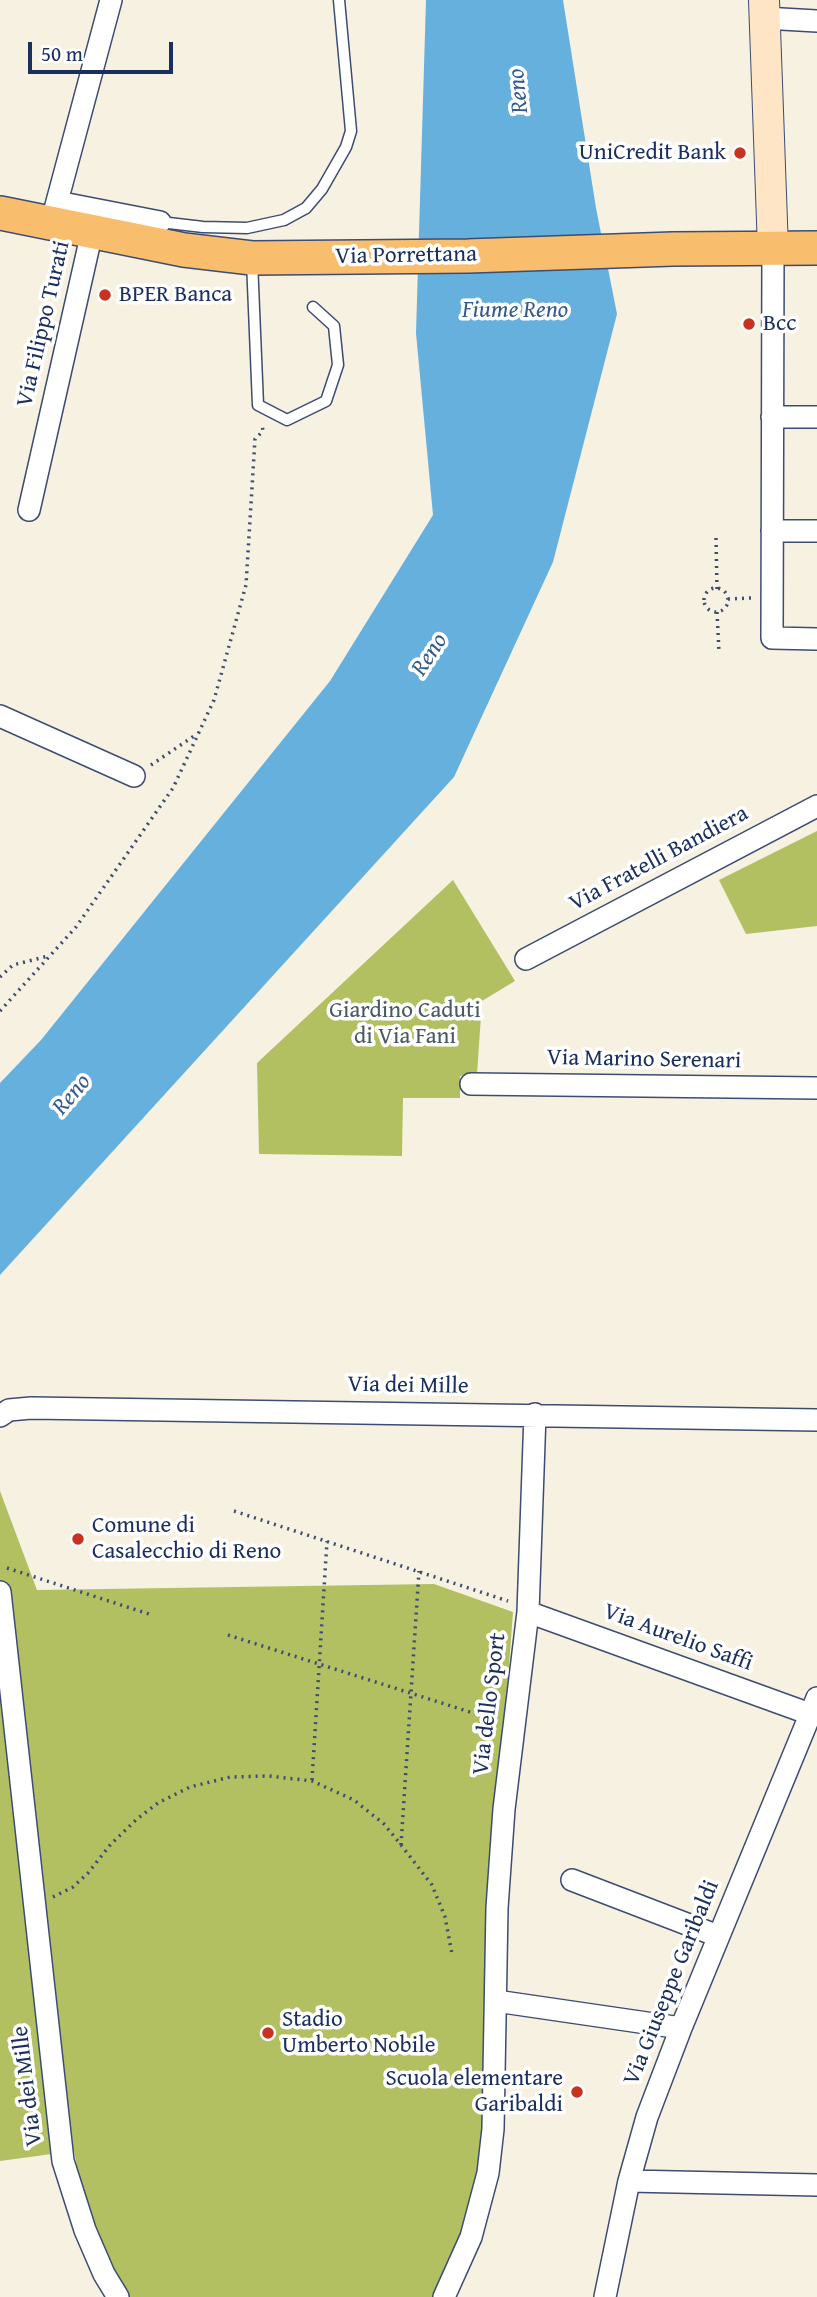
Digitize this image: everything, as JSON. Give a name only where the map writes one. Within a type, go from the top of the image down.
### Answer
[{"type":"main road","points":[[764,9],[773,249]]},
{"type":"main road","name":"Via Porrettana","points":[[0,213],[54,213],[92,232],[184,250],[258,258],[817,248]]},
{"type":"street","points":[[111,0],[54,213],[160,222]]},
{"type":"street","points":[[764,9],[817,22]]},
{"type":"street","name":"Via Filippo Turati","points":[[29,510],[92,232]]},
{"type":"street","points":[[773,249],[772,638],[817,639]]},
{"type":"street","points":[[772,417],[817,417]]},
{"type":"street","points":[[772,531],[817,531]]},
{"type":"street","points":[[0,716],[134,776]]},
{"type":"street","name":"Via Fratelli Bandiera","points":[[526,959],[817,806]]},
{"type":"street","name":"Via Marino Serenari","points":[[471,1084],[817,1088]]},
{"type":"street","name":"Via dei Mille","points":[[0,1416],[9,1410],[31,1408],[817,1420]]},
{"type":"street","name":"Via dello Sport","points":[[444,2297],[471,2237],[488,2173],[493,2129],[497,1908],[504,1809],[514,1726],[535,1414]]},
{"type":"street","name":"Via dei Mille","points":[[0,1592],[63,2161],[72,2196],[104,2274]]},
{"type":"street","name":"Via Aurelio Saffi","points":[[521,1607],[814,1706]]},
{"type":"street","name":"Via Giuseppe Garibaldi","points":[[605,2297],[629,2181],[647,2118],[681,2028],[814,1706]]},
{"type":"street","points":[[572,1880],[719,1936]]},
{"type":"street","points":[[496,2001],[681,2028]]},
{"type":"street","points":[[629,2181],[817,2185]]},
{"type":"street","points":[[104,2274],[110,2297]]},
{"type":"street","points":[[104,2274],[118,2297]]},
{"type":"lane","points":[[160,222],[204,228],[247,228],[284,220],[306,208],[322,189],[346,147],[351,131],[339,0]]},
{"type":"lane","points":[[258,258],[258,405],[287,420],[326,401],[338,365],[334,326],[313,307]]},
{"type":"path","points":[[0,1011],[76,927],[173,788],[214,700],[246,585],[255,439],[263,431],[258,405]]},
{"type":"path","points":[[716,538],[717,589]]},
{"type":"path","points":[[717,589],[724,592],[728,599],[726,606],[717,612],[707,608],[704,601],[709,591],[717,589]]},
{"type":"path","points":[[728,599],[751,598]]},
{"type":"path","points":[[717,612],[719,652]]},
{"type":"path","points":[[134,776],[199,733]]},
{"type":"path","points":[[0,977],[13,965],[50,955]]},
{"type":"path","points":[[234,1511],[521,1607]]},
{"type":"path","points":[[312,1781],[327,1541]]},
{"type":"path","points":[[6,1568],[152,1615]]},
{"type":"path","points":[[401,1844],[419,1572]]},
{"type":"path","points":[[228,1635],[514,1726]]},
{"type":"path","points":[[33,1898],[56,1897],[73,1887],[137,1819],[158,1803],[190,1787],[230,1777],[268,1776],[312,1781],[354,1800],[384,1824],[401,1844],[432,1885],[445,1917],[452,1954]]},
{"type":"green space","points":[[817,831],[817,926],[746,934],[719,880]]},
{"type":"green space","name":"Giardino Caduti di Via Fani","points":[[453,880],[515,981],[482,1001],[477,1074],[460,1076],[460,1098],[403,1098],[402,1156],[259,1154],[257,1063]]},
{"type":"green space","points":[[0,1491],[37,1590],[434,1584],[513,1612],[501,1773],[479,2216],[457,2297],[115,2297],[85,2211],[74,2151],[0,2161]]},
{"type":"water","name":"Fiume Reno","points":[[426,0],[563,0],[596,208],[617,314],[553,562],[454,777],[0,1275],[0,1083],[41,1040],[330,681],[433,515],[416,333]]},
{"type":"place","name":"UniCredit Bank","points":[[740,153]]},
{"type":"place","name":"BPER Banca","points":[[105,295]]},
{"type":"place","name":"Bcc","points":[[749,324]]},
{"type":"place","name":"Comune di Casalecchio di Reno","points":[[78,1539]]},
{"type":"place","name":"Stadio Umberto Nobile","points":[[268,2033]]},
{"type":"place","name":"Scuola elementare Garibaldi","points":[[577,2092]]},
{"type":"water label","name":"Reno","points":[[519,91]]},
{"type":"water label","name":"Reno","points":[[430,655]]},
{"type":"water label","name":"Reno","points":[[72,1095]]}]
